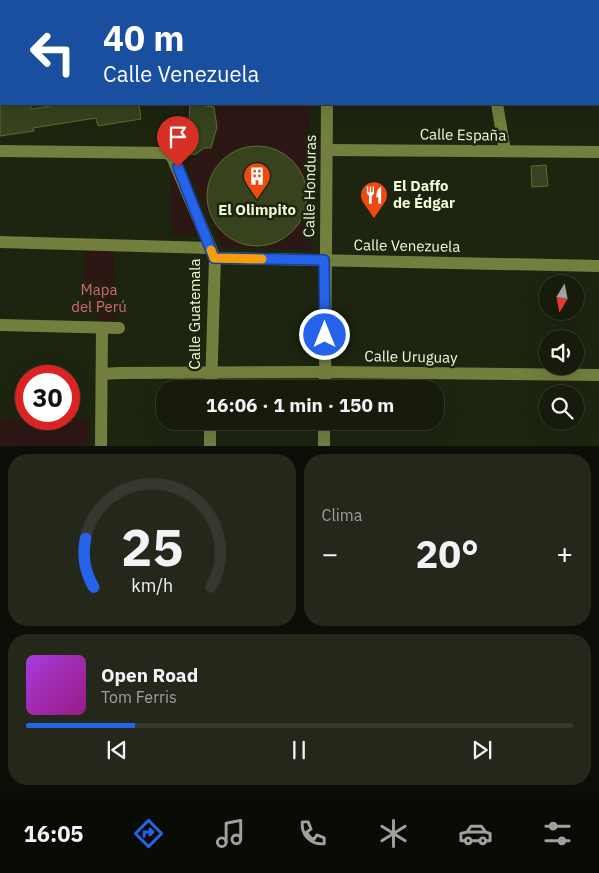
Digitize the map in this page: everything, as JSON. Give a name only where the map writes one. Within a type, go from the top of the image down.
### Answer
[{"type":"street","name":"Calle Honduras","points":[[325,380],[324,260],[327,105]]},
{"type":"street","points":[[497,105],[505,152]]},
{"type":"street","name":"Calle España","points":[[327,150],[599,152]]},
{"type":"street","name":"Calle Guatemala","points":[[0,151],[167,153],[172,157],[212,253],[211,380]]},
{"type":"street","name":"Calle Venezuela","points":[[0,242],[324,260],[599,266]]},
{"type":"street","points":[[0,325],[119,328]]},
{"type":"street","points":[[101,446],[102,328]]},
{"type":"street","name":"Calle Uruguay","points":[[102,374],[325,372],[599,375]]},
{"type":"street","points":[[210,430],[210,446]]},
{"type":"street","points":[[324,430],[324,446]]},
{"type":"green space","points":[[186,105],[309,105],[311,249],[222,247],[183,159]]},
{"type":"green space","points":[[170,163],[174,172],[198,236],[172,236]]},
{"type":"green space","name":"Mapa del Perú","points":[[84,247],[113,248],[117,323],[104,323],[84,307]]},
{"type":"green space","points":[[0,419],[15,419],[15,430],[80,430],[80,419],[89,419],[88,445],[0,445]]},
{"type":"building","points":[[0,105],[30,105],[31,109],[56,105],[139,105],[141,119],[98,126],[96,118],[33,128],[34,131],[0,136]]},
{"type":"building","points":[[190,105],[214,107],[217,127],[211,148],[204,148],[196,154],[187,155]]},
{"type":"building","name":"El Olimpito","points":[[257,146],[267,147],[285,154],[299,168],[306,186],[306,206],[299,224],[285,238],[267,245],[257,246],[247,245],[229,238],[215,224],[208,206],[207,196],[208,186],[215,168],[229,154],[247,147]]},
{"type":"building","points":[[546,165],[548,186],[532,187],[531,166]]},
{"type":"slow traffic","points":[[211,250],[214,258],[262,259]]},
{"type":"place","name":"El Olimpito","points":[[257,200]]},
{"type":"place","name":"El Daffo de Édgar","points":[[374,219]]},
{"type":"route","points":[[178,167],[214,258],[324,260],[325,335]]}]
